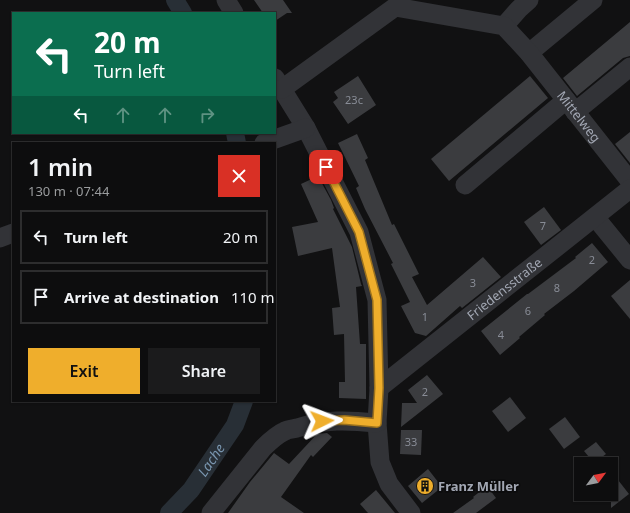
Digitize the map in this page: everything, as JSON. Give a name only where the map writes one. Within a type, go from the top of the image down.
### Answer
[{"type":"street","points":[[226,0],[233,12]]},
{"type":"street","points":[[529,53],[593,0]]},
{"type":"street","points":[[411,513],[389,484],[380,462],[377,423],[379,388],[377,300],[359,232],[306,128],[278,84],[391,3],[504,26],[520,3]]},
{"type":"street","name":"Mittelweg","points":[[504,26],[529,53],[630,181]]},
{"type":"street","points":[[465,185],[571,106],[630,67]]},
{"type":"street","points":[[268,142],[306,128]]},
{"type":"street","name":"Friedensstraße","points":[[379,388],[630,188]]},
{"type":"street","points":[[595,217],[630,260]]},
{"type":"street","points":[[0,238],[12,233]]},
{"type":"street","points":[[211,513],[263,448],[272,439],[285,431],[322,421],[344,420],[377,423]]},
{"type":"building","points":[[254,0],[283,0],[292,13],[287,13],[276,20],[276,12],[262,12]]},
{"type":"building","points":[[630,22],[630,56],[623,58],[577,96],[563,78]]},
{"type":"building","points":[[358,76],[376,105],[348,124],[333,102],[338,98],[334,92]]},
{"type":"building","points":[[530,76],[548,98],[449,181],[431,159]]},
{"type":"building","points":[[630,132],[630,163],[615,144]]},
{"type":"building","points":[[357,134],[368,158],[365,160],[392,225],[394,224],[419,274],[412,277],[427,305],[483,257],[501,277],[462,308],[460,306],[426,336],[415,333],[401,306],[410,302],[391,264],[393,263],[365,209],[356,188],[359,186],[338,143]]},
{"type":"building","points":[[318,176],[331,200],[333,209],[352,247],[362,286],[356,287],[360,344],[366,344],[366,399],[339,398],[339,382],[345,382],[344,334],[334,335],[332,308],[340,307],[332,248],[298,256],[292,227],[318,222],[301,184]]},
{"type":"building","points":[[544,207],[561,230],[541,245],[524,222]]},
{"type":"building","points":[[592,243],[608,262],[544,314],[545,315],[500,355],[481,331],[527,294],[576,258],[575,257]]},
{"type":"building","points":[[630,280],[630,319],[611,296]]},
{"type":"building","points":[[427,375],[443,394],[401,427],[402,403],[417,403],[408,390]]},
{"type":"building","points":[[510,397],[526,418],[508,432],[492,411]]},
{"type":"building","points":[[565,417],[580,437],[564,449],[549,429]]},
{"type":"building","points":[[401,430],[422,430],[421,455],[400,454]]},
{"type":"building","points":[[327,433],[332,437],[313,457],[311,455],[281,497],[304,513],[228,513],[250,482],[274,453],[289,464],[317,434]]},
{"type":"building","points":[[596,442],[606,454],[602,457],[589,457],[584,451]]},
{"type":"building","name":"Franz Müller","points":[[428,469],[442,487],[422,503],[408,486]]},
{"type":"building","points":[[618,480],[629,494],[611,508],[611,501],[618,501]]},
{"type":"building","points":[[487,486],[496,498],[476,513],[453,513],[474,498],[473,497]]},
{"type":"building","points":[[376,490],[395,513],[368,513],[360,504]]},
{"type":"waterway","name":"Lache","points":[[175,0],[182,12]]},
{"type":"waterway","name":"Lache","points":[[235,134],[237,142]]},
{"type":"waterway","name":"Lache","points":[[169,513],[191,490],[235,425],[244,402]]},
{"type":"place","name":"Franz Müller","points":[[425,486]]},
{"type":"route","points":[[322,421],[344,420],[377,423],[379,388],[377,300],[359,232],[326,167]]}]
